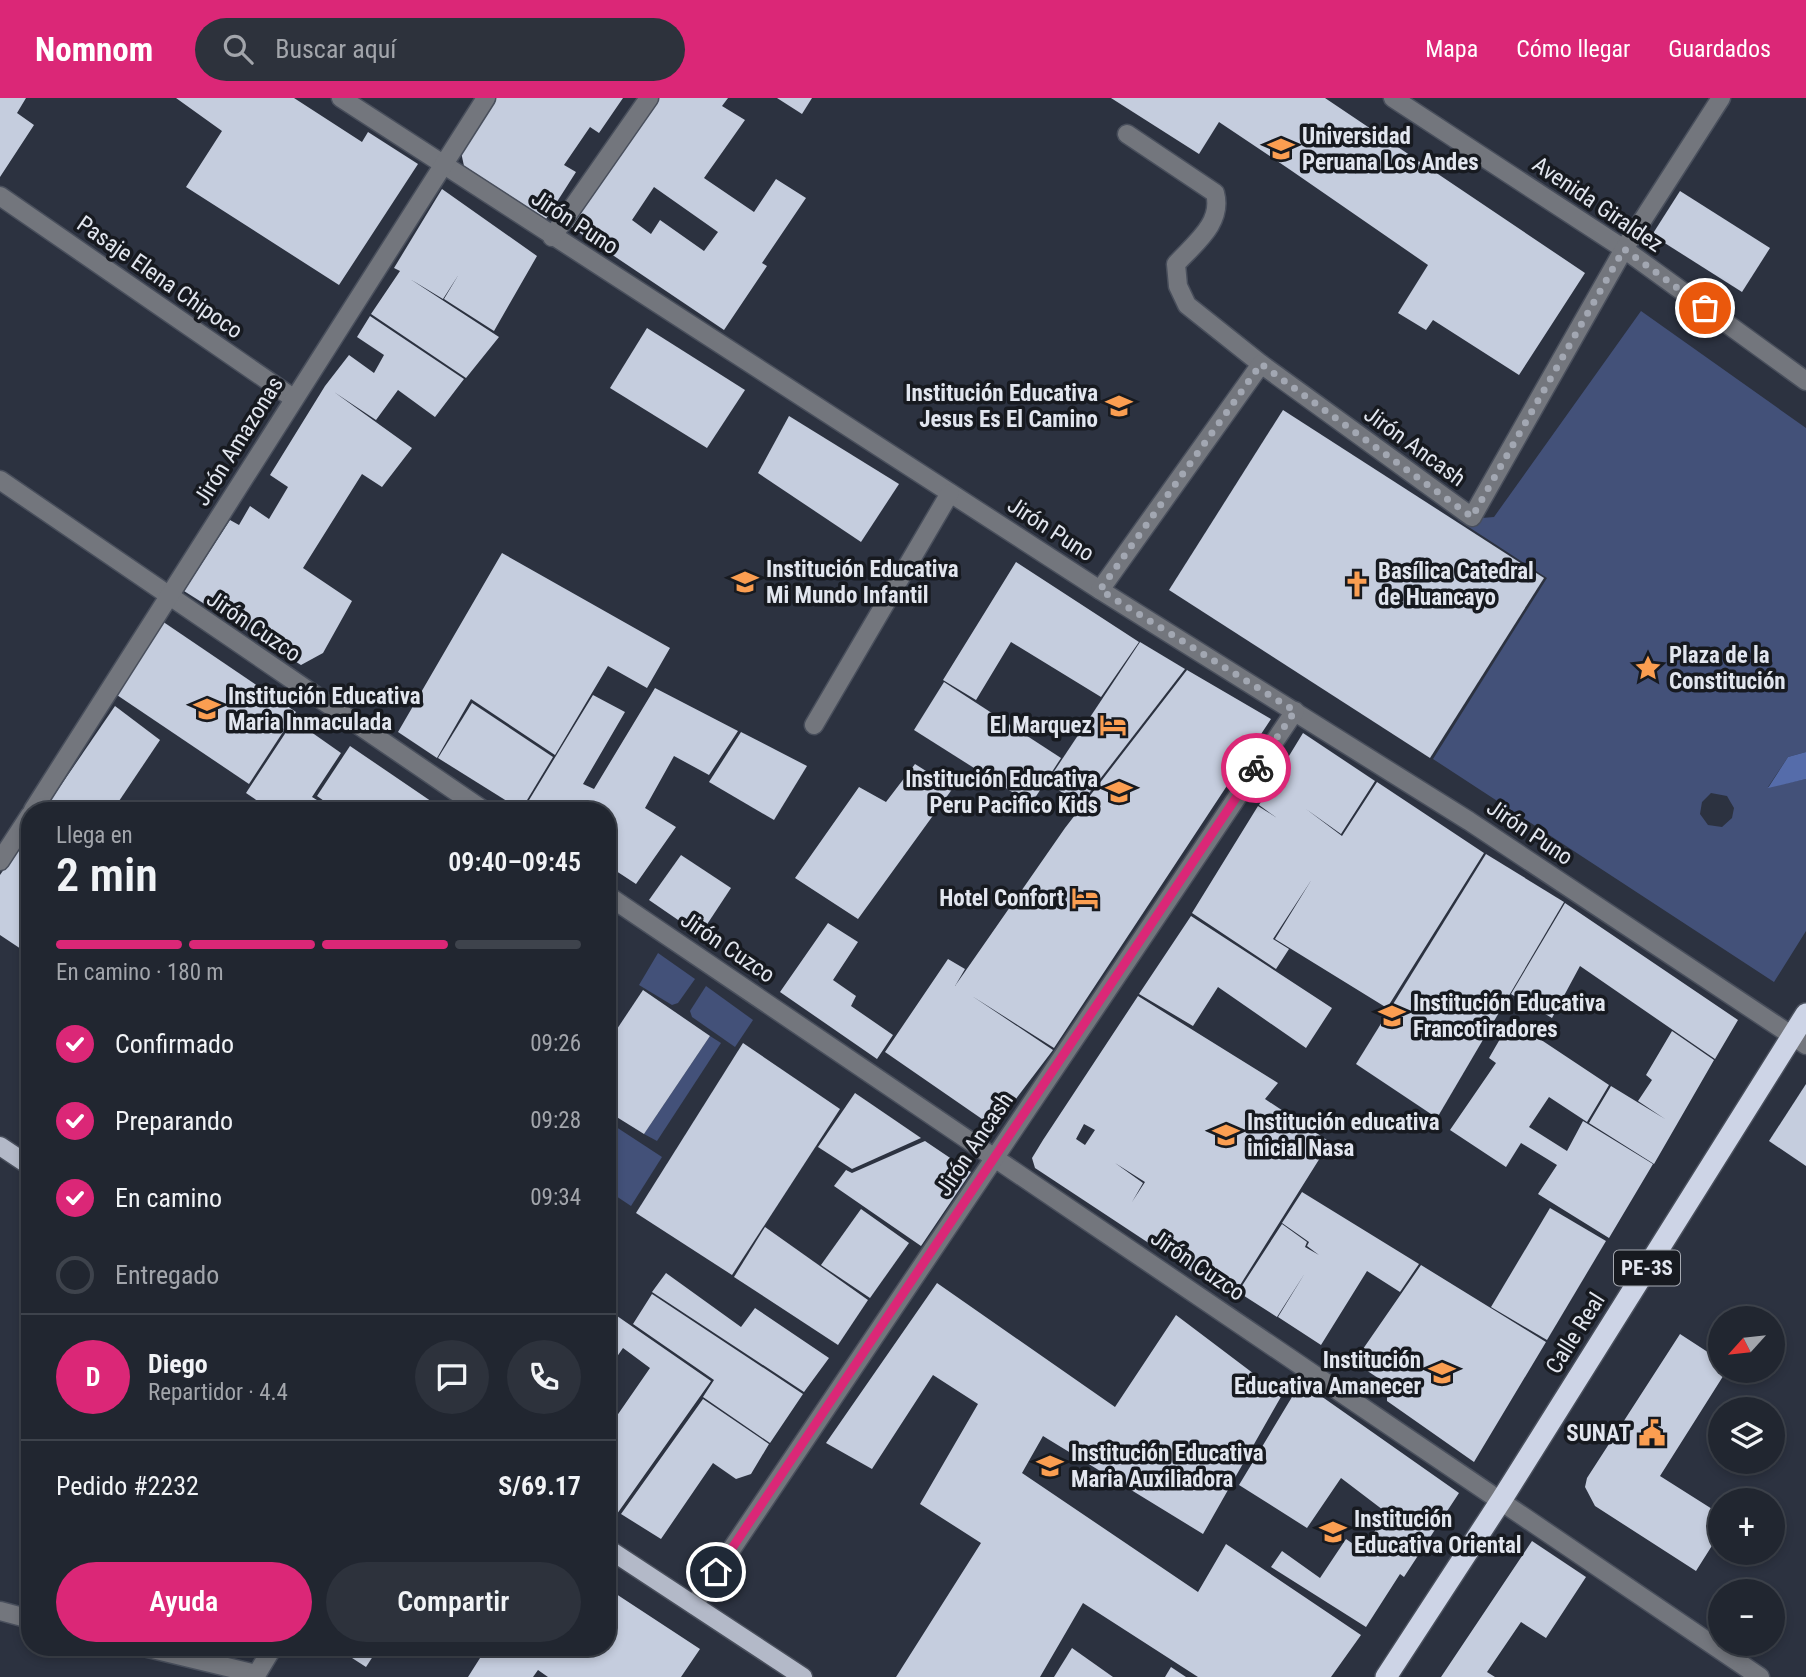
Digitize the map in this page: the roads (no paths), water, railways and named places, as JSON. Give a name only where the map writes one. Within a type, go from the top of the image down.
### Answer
[{"type":"highway","name":"Calle Real","points":[[1386,1677],[1800,1040],[1806,1014]]},
{"type":"main road","points":[[0,1146],[21,1160]]},
{"type":"main road","points":[[616,1554],[803,1677]]},
{"type":"street","name":"Jirón Puno","points":[[341,98],[1100,590],[1469,821],[1800,1040]]},
{"type":"street","name":"Jirón Amazonas","points":[[38,802],[486,98]]},
{"type":"street","points":[[552,237],[649,98]]},
{"type":"street","name":"Avenida Giraldez","points":[[1393,98],[1624,249],[1806,381]]},
{"type":"street","name":"Jirón Ancash","points":[[1261,364],[1472,517],[1624,249],[1721,98]]},
{"type":"street","points":[[1100,590],[1261,364],[1187,304],[1178,286],[1176,264],[1216,218],[1218,206],[1215,193],[1127,134]]},
{"type":"street","name":"Pasaje Elena Chipoco","points":[[0,196],[293,398]]},
{"type":"street","name":"Jirón Cuzco","points":[[0,480],[470,802]]},
{"type":"street","points":[[814,725],[950,493]]},
{"type":"street","name":"Jirón Ancash","points":[[694,1605],[1295,711]]},
{"type":"street","points":[[0,861],[21,829]]},
{"type":"street","name":"Jirón Cuzco","points":[[616,901],[1502,1499],[1760,1677]]},
{"type":"street","points":[[0,1611],[21,1617]]},
{"type":"street","points":[[178,1656],[255,1676],[268,1656]]},
{"type":"place","name":"Universidad Peruana Los Andes","points":[[1281,149]]},
{"type":"place","name":"Institución Educativa Jesus Es El Camino","points":[[1119,406]]},
{"type":"place","name":"Institución Educativa Mi Mundo Infantil","points":[[745,582]]},
{"type":"place","name":"Basílica Catedral de Huancayo","points":[[1357,584]]},
{"type":"place","name":"Plaza de la Constitución","points":[[1648,668]]},
{"type":"place","name":"Institución Educativa Maria Inmaculada","points":[[207,709]]},
{"type":"place","name":"El Marquez","points":[[1113,725]]},
{"type":"place","name":"Institución Educativa Peru Pacifico Kids","points":[[1119,792]]},
{"type":"place","name":"Hotel Confort","points":[[1085,898]]},
{"type":"place","name":"Institución Educativa Francotiradores","points":[[1392,1016]]},
{"type":"place","name":"Institución educativa inicial Nasa","points":[[1226,1135]]},
{"type":"place","name":"Institución Educativa Amanecer","points":[[1442,1373]]},
{"type":"place","name":"SUNAT","points":[[1652,1433]]},
{"type":"place","name":"Institución Educativa Maria Auxiliadora","points":[[1050,1466]]},
{"type":"place","name":"Institución Educativa Oriental","points":[[1333,1532]]}]
